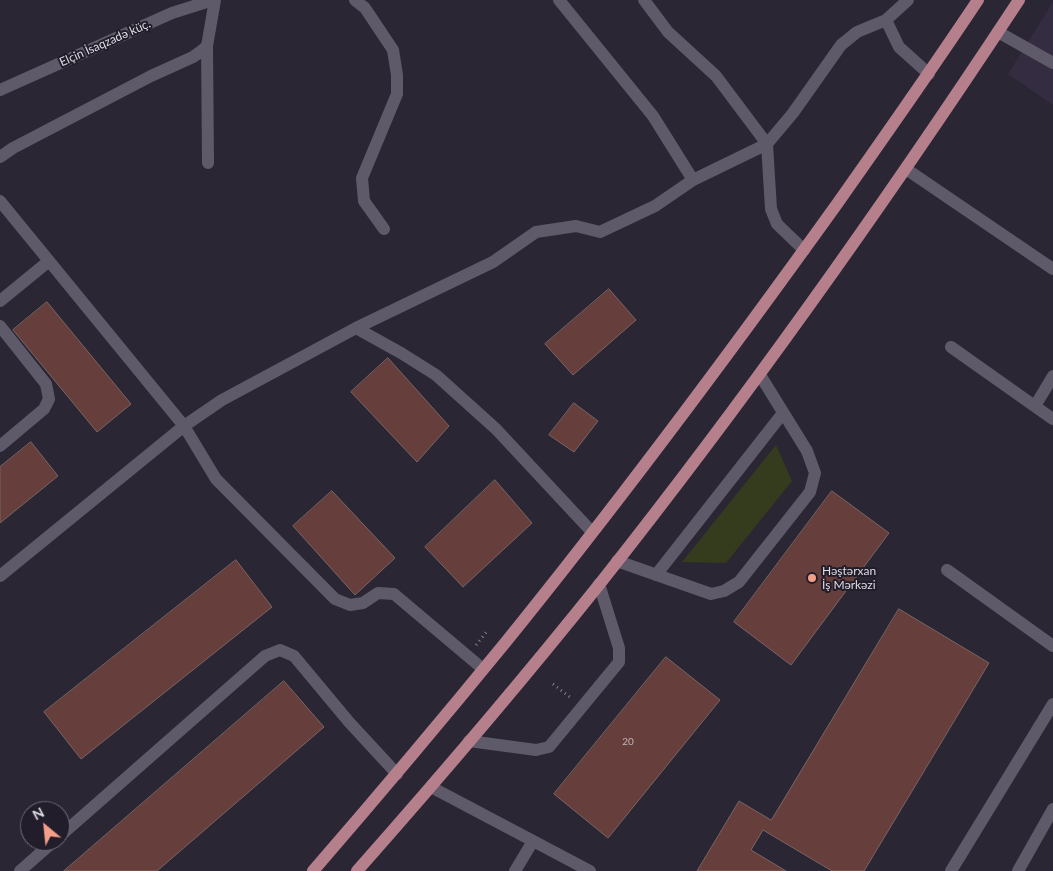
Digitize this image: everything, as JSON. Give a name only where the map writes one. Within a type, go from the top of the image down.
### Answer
[{"type":"main road","points":[[313,871],[397,774],[483,669],[592,532],[717,369],[929,74],[978,0]]},
{"type":"main road","points":[[358,871],[431,787],[600,584],[760,375],[906,169],[1019,0]]},
{"type":"street","points":[[208,163],[207,46],[214,0]]},
{"type":"street","name":"Elçin İsaqzadə küç.","points":[[0,90],[172,13],[214,0]]},
{"type":"street","points":[[355,0],[365,8],[392,50],[397,75],[397,94],[362,178],[364,201],[384,229]]},
{"type":"street","points":[[559,0],[653,116],[693,180]]},
{"type":"street","points":[[644,0],[668,32],[716,76],[767,144],[771,209],[778,224],[804,250]]},
{"type":"street","points":[[0,576],[184,426],[222,400],[356,328],[493,262],[536,232],[576,226],[600,232],[655,206],[693,180],[767,144],[793,113],[840,45],[857,32],[886,20],[908,0]]},
{"type":"street","points":[[886,20],[899,47],[929,74]]},
{"type":"street","points":[[998,32],[1053,63]]},
{"type":"street","points":[[0,157],[13,148],[151,76],[193,57],[207,46]]},
{"type":"street","points":[[906,169],[1053,269]]},
{"type":"street","points":[[0,201],[184,426],[216,479],[335,599],[350,605],[363,603],[378,593],[394,594],[483,669]]},
{"type":"street","points":[[0,301],[49,261]]},
{"type":"street","points":[[0,326],[46,384],[49,400],[44,409],[0,446]]},
{"type":"street","points":[[356,328],[436,375],[496,428],[592,532]]},
{"type":"street","points":[[951,348],[1053,419]]},
{"type":"street","points":[[617,561],[711,594],[724,591],[739,582],[810,492],[815,473],[807,450],[760,375]]},
{"type":"street","points":[[1035,406],[1053,376]]},
{"type":"street","points":[[656,575],[784,413]]},
{"type":"street","points":[[947,570],[1053,646]]},
{"type":"street","points":[[469,741],[536,750],[549,747],[619,662],[620,648],[600,584]]},
{"type":"street","points":[[70,827],[265,656],[280,650],[294,656],[349,722],[397,774]]},
{"type":"street","points":[[951,871],[1053,704]]},
{"type":"street","points":[[431,787],[590,871]]},
{"type":"street","points":[[1018,871],[1053,809]]},
{"type":"street","points":[[514,871],[533,841]]},
{"type":"street","points":[[20,871],[43,851]]},
{"type":"path","points":[[553,684],[582,707]]},
{"type":"shaded area","points":[[1053,2],[1053,105],[1008,74]]},
{"type":"green space","points":[[776,445],[792,481],[726,563],[682,562]]},
{"type":"building","points":[[609,289],[636,320],[573,375],[545,344]]},
{"type":"building","points":[[47,302],[131,404],[97,432],[13,330]]},
{"type":"building","points":[[388,358],[449,426],[417,462],[351,392]]},
{"type":"building","points":[[574,403],[598,421],[574,452],[549,435]]},
{"type":"building","points":[[31,442],[58,476],[0,523],[0,467]]},
{"type":"building","points":[[495,480],[532,523],[463,587],[425,547]]},
{"type":"building","points":[[332,491],[395,558],[355,595],[293,526]]},
{"type":"building","name":"Həştərxan İş Mərkəzi","points":[[832,491],[889,533],[791,665],[734,622]]},
{"type":"building","points":[[236,560],[272,607],[81,759],[44,712]]},
{"type":"building","points":[[899,609],[989,663],[864,871],[832,871],[763,830],[751,850],[786,871],[697,871],[739,801],[771,820]]},
{"type":"building","points":[[666,657],[720,700],[608,838],[554,794]]},
{"type":"building","points":[[284,681],[324,727],[157,871],[64,871]]},
{"type":"place","name":"Həştərxan İş Mərkəzi","points":[[812,578]]}]
